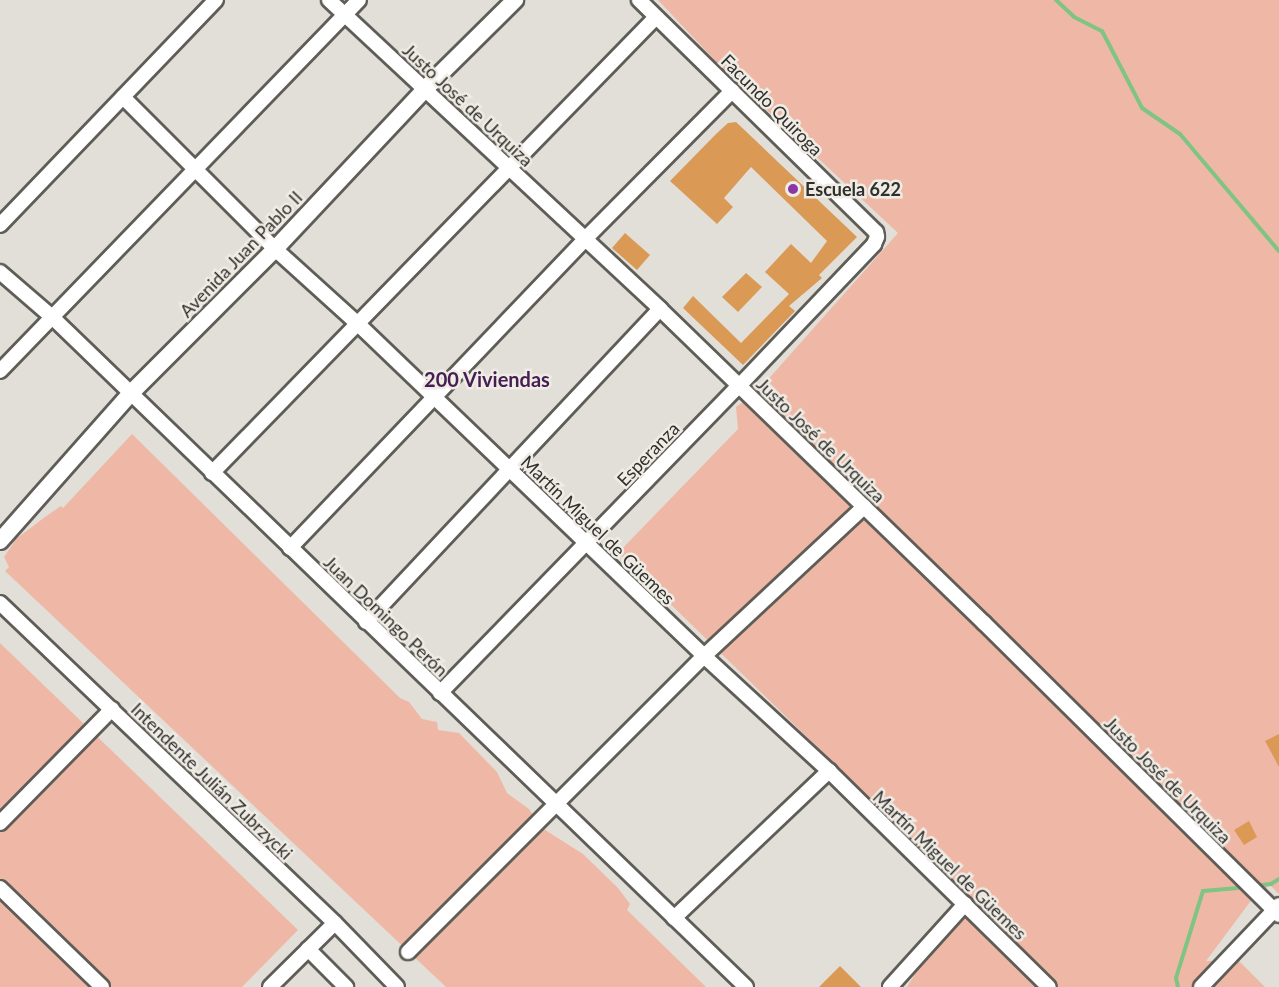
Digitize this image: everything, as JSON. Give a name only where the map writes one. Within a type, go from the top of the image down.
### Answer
[{"type":"street","points":[[0,225],[216,0]]},
{"type":"street","name":"Justo José de Urquiza","points":[[329,0],[660,309],[1277,910]]},
{"type":"street","points":[[0,371],[358,0]]},
{"type":"street","name":"Avenida Juan Pablo II","points":[[0,541],[130,394],[275,249],[425,89],[515,0]]},
{"type":"street","name":"Facundo Quiroga","points":[[639,0],[876,232],[877,237]]},
{"type":"street","points":[[212,473],[656,17]]},
{"type":"street","points":[[290,548],[585,239],[732,92]]},
{"type":"street","name":"Martín Miguel de Güemes","points":[[123,97],[196,167],[275,249],[357,323],[704,656],[829,771],[1049,987]]},
{"type":"street","name":"Esperanza","points":[[440,693],[739,386],[874,244],[877,237]]},
{"type":"street","name":"Juan Domingo Perón","points":[[0,272],[51,316],[747,987]]},
{"type":"street","points":[[366,622],[660,309]]},
{"type":"street","points":[[408,952],[704,656],[864,507]]},
{"type":"street","name":"Intendente Julián Zubrzycki","points":[[0,603],[335,923],[397,987]]},
{"type":"street","points":[[0,823],[112,710]]},
{"type":"street","points":[[674,918],[829,771]]},
{"type":"street","points":[[0,888],[102,987]]},
{"type":"street","points":[[890,987],[965,904]]},
{"type":"street","points":[[1201,987],[1277,910]]},
{"type":"street","points":[[270,987],[335,923]]},
{"type":"street","points":[[308,949],[346,987]]},
{"type":"shaded area","points":[[658,0],[1279,0],[1279,894],[1270,885],[1253,898],[1206,961],[1238,960],[1265,987],[907,987],[922,963],[965,917],[965,891],[618,553],[738,429],[736,407],[757,392],[898,233],[725,71]]},
{"type":"shaded area","points":[[132,434],[400,698],[409,702],[422,719],[437,722],[438,730],[459,733],[497,772],[507,793],[529,809],[542,828],[583,854],[618,888],[630,904],[627,910],[706,987],[446,987],[5,571],[9,567],[4,557],[16,539],[61,506],[63,508]]},
{"type":"shaded area","points":[[0,643],[298,930],[242,987],[0,987]]},
{"type":"building","points":[[736,122],[857,237],[819,275],[822,278],[789,306],[795,311],[743,365],[683,308],[693,296],[741,343],[789,294],[765,272],[791,244],[811,263],[827,241],[751,167],[724,198],[733,207],[717,224],[670,181],[728,123]]},
{"type":"building","points":[[625,233],[650,255],[637,270],[612,248]]},
{"type":"building","points":[[746,273],[762,287],[738,312],[722,297]]},
{"type":"building","points":[[1279,734],[1279,767],[1265,741]]},
{"type":"building","points":[[1249,821],[1257,837],[1244,845],[1234,830]]},
{"type":"building","points":[[840,966],[861,987],[819,987]]},
{"type":"waterway","points":[[1056,0],[1074,17],[1102,31],[1142,108],[1180,134],[1279,251]]},
{"type":"waterway","points":[[1262,885],[1271,884],[1279,879]]},
{"type":"waterway","points":[[1178,987],[1176,978],[1203,891],[1238,888]]},
{"type":"place","name":"Escuela 622","points":[[793,189]]},
{"type":"district","name":"200 Viviendas","points":[[487,379]]}]
